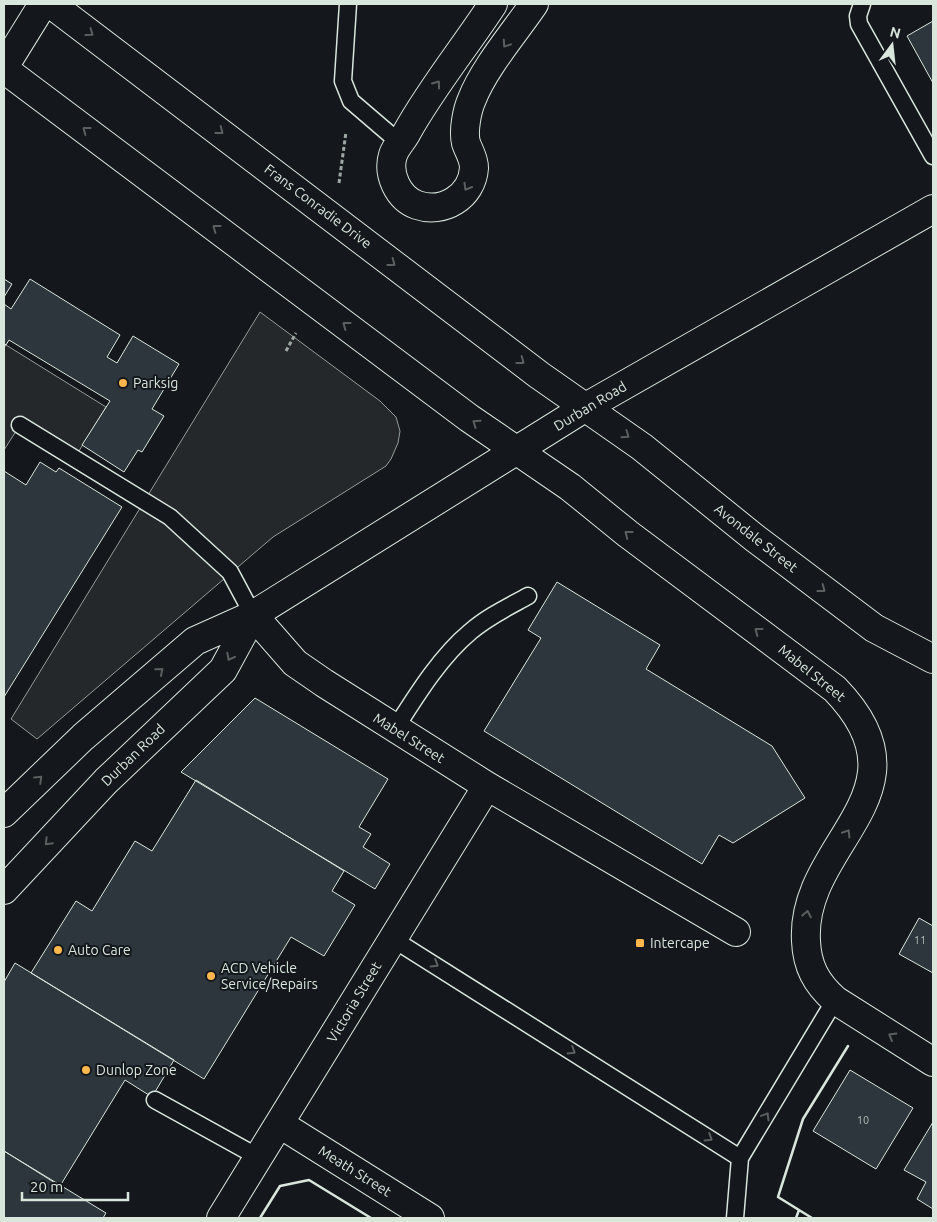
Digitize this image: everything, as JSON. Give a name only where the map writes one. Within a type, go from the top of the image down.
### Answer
[{"type":"street","points":[[43,4],[4,68],[461,412],[516,451]]},
{"type":"street","name":"Frans Conradie Drive","points":[[51,4],[539,375],[586,407]]},
{"type":"street","points":[[494,4],[420,108],[393,155],[392,169],[394,182],[406,198],[424,207],[438,208],[451,204],[462,196],[470,185],[474,166],[466,142],[468,108],[477,87],[534,4]]},
{"type":"street","name":"Durban Road","points":[[4,813],[83,737],[195,642],[253,615],[586,407],[933,210]]},
{"type":"street","name":"Avondale Street","points":[[586,407],[642,447],[756,540],[874,628],[933,659]]},
{"type":"street","name":"Mabel Street","points":[[516,451],[570,486],[628,534],[835,689],[861,721],[872,761],[866,797],[860,812],[822,875],[806,917],[808,961],[822,988],[835,1000],[933,1062]]},
{"type":"street","name":"Durban Road","points":[[4,890],[106,781],[223,670],[253,615]]},
{"type":"street","name":"Mabel Street","points":[[253,615],[294,663],[487,786],[736,932]]},
{"type":"street","name":"Victoria Street","points":[[221,1218],[487,786]]},
{"type":"street","name":"Meath Street","points":[[280,1124],[430,1218]]},
{"type":"lane","points":[[348,4],[343,82],[351,101],[400,143]]},
{"type":"lane","points":[[862,4],[858,16],[859,24],[933,156]]},
{"type":"lane","points":[[20,425],[170,518],[230,572],[253,615]]},
{"type":"lane","points":[[395,729],[447,657],[469,633],[495,613],[528,596]]},
{"type":"lane","points":[[393,939],[740,1158]]},
{"type":"lane","points":[[735,1218],[740,1158],[835,1000]]},
{"type":"lane","points":[[155,1100],[258,1157]]},
{"type":"path","points":[[338,186],[351,101]]},
{"type":"path","points":[[286,351],[296,334]]},
{"type":"shaded area","points":[[260,312],[380,401],[396,417],[400,431],[398,443],[391,459],[386,466],[273,537],[37,739],[11,719]]},
{"type":"shaded area","points":[[6,345],[106,407],[74,459],[20,425],[4,450],[4,348]]},
{"type":"building","points":[[933,21],[933,83],[907,36]]},
{"type":"building","points":[[4,279],[12,284],[4,297]]},
{"type":"building","name":"Parksig","points":[[30,279],[120,335],[107,357],[117,363],[133,336],[179,364],[152,409],[164,416],[142,452],[138,450],[124,472],[82,445],[110,401],[9,340],[6,345],[4,343],[4,304],[11,309]]},
{"type":"building","points":[[40,462],[56,472],[59,468],[122,507],[4,697],[4,471],[26,485]]},
{"type":"building","points":[[557,582],[660,645],[646,669],[772,746],[805,798],[733,843],[719,835],[702,864],[484,731],[541,638],[528,630]]},
{"type":"building","points":[[255,698],[388,779],[359,827],[371,834],[363,847],[390,864],[375,889],[181,772]]},
{"type":"building","points":[[196,780],[344,871],[332,891],[355,905],[324,956],[291,937],[204,1079],[31,973],[76,901],[92,911],[135,841],[152,851]]},
{"type":"building","points":[[919,918],[933,926],[933,973],[899,954]]},
{"type":"building","name":"Dunlop Zone","points":[[15,963],[174,1060],[152,1097],[125,1080],[60,1186],[4,1151],[4,982]]},
{"type":"building","points":[[850,1070],[913,1108],[876,1169],[813,1131]]},
{"type":"building","points":[[933,1122],[933,1209],[917,1199],[926,1182],[904,1170]]},
{"type":"building","points":[[4,1151],[106,1213],[103,1218],[4,1218]]},
{"type":"wall","points":[[796,1218],[799,1210],[778,1197],[803,1119],[848,1046]]},
{"type":"wall","points":[[260,1218],[280,1186],[309,1180],[371,1218]]},
{"type":"wall","points":[[799,1210],[812,1218]]},
{"type":"place","name":"Parksig","points":[[123,383]]},
{"type":"place","name":"Intercape","points":[[640,943]]},
{"type":"place","name":"Auto Care","points":[[58,950]]},
{"type":"place","name":"ACD Vehicle Service/Repairs","points":[[211,976]]},
{"type":"place","name":"Dunlop Zone","points":[[86,1070]]}]
